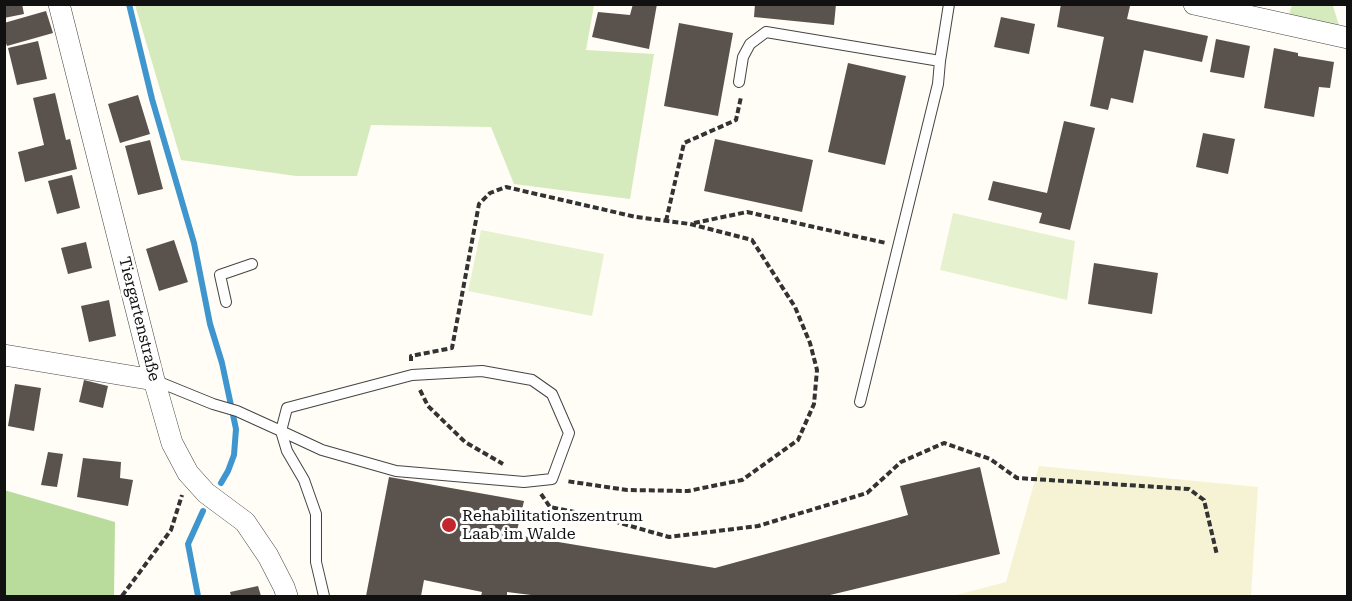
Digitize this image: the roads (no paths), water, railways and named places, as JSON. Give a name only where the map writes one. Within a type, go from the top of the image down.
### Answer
[{"type":"street","name":"Tiergartenstraße","points":[[59,4],[172,443],[188,473],[207,493],[245,522],[268,556],[284,586],[287,597]]},
{"type":"street","points":[[1194,4],[1347,38]]},
{"type":"street","points":[[4,355],[154,380]]},
{"type":"lane","points":[[860,402],[938,84],[949,4]]},
{"type":"lane","points":[[739,82],[743,57],[750,44],[766,32],[940,61]]},
{"type":"lane","points":[[226,302],[219,275],[252,264]]},
{"type":"lane","points":[[154,380],[213,404],[237,411],[280,431],[322,450],[396,471],[528,481],[552,479],[569,433],[552,394],[532,380],[482,371],[412,375],[286,408],[280,431],[286,451],[304,480],[316,514],[316,562],[324,597]]},
{"type":"waterway","points":[[129,4],[152,99],[194,243],[210,324],[222,363],[236,429],[234,455],[221,483]]},
{"type":"waterway","points":[[198,596],[188,544],[203,511]]},
{"type":"place","name":"Rehabilitationszentrum Laab im Walde","points":[[449,525]]}]
